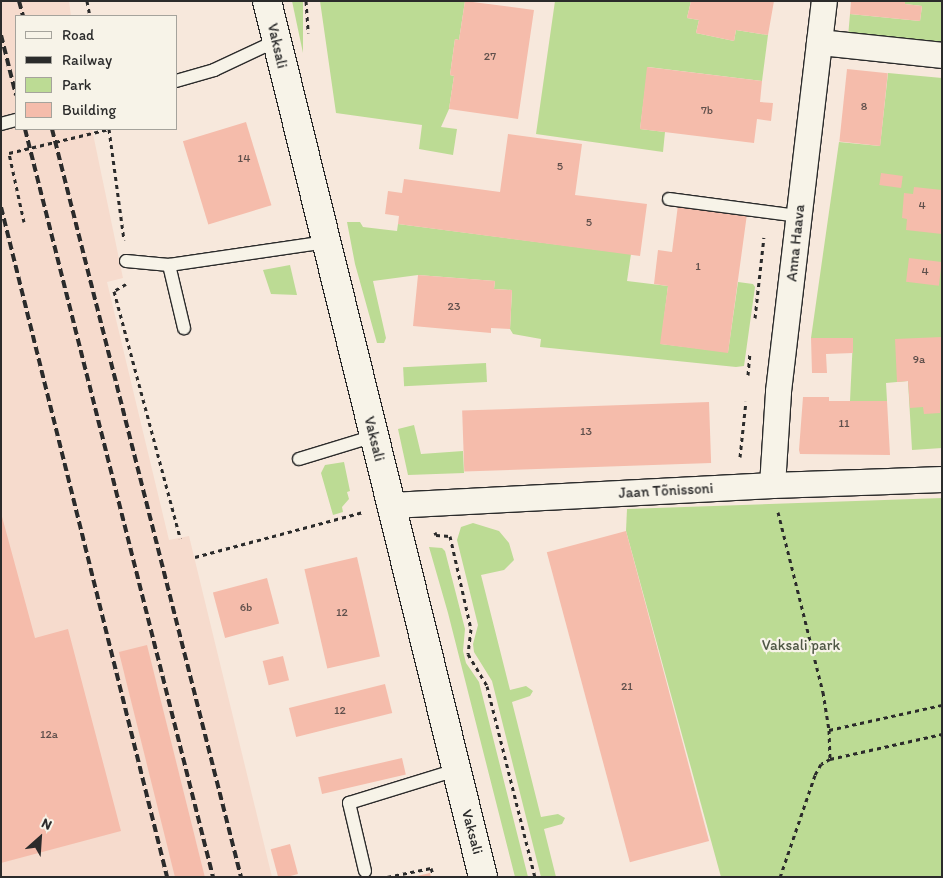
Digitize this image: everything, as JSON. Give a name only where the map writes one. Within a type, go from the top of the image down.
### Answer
[{"type":"street","name":"Vaksali","points":[[267,1],[374,436],[379,508],[456,770],[483,877]]},
{"type":"street","name":"Anna Haava","points":[[772,485],[778,392],[824,1]]},
{"type":"street","points":[[819,42],[942,55]]},
{"type":"street","name":"Jaan Tõnissoni","points":[[379,508],[420,504],[772,485],[942,479]]},
{"type":"lane","points":[[178,80],[220,67],[276,42]]},
{"type":"lane","points":[[1,124],[15,120]]},
{"type":"lane","points":[[669,200],[799,216]]},
{"type":"lane","points":[[126,261],[169,266],[326,242]]},
{"type":"lane","points":[[169,266],[184,328]]},
{"type":"lane","points":[[299,459],[374,436]]},
{"type":"lane","points":[[365,871],[349,802],[456,770]]},
{"type":"path","points":[[87,1],[90,15]]},
{"type":"path","points":[[24,222],[8,153],[105,130]]},
{"type":"path","points":[[109,130],[126,261],[132,281],[114,292],[180,538]]},
{"type":"path","points":[[772,485],[823,692],[829,730],[830,759]]},
{"type":"path","points":[[420,504],[436,535],[450,536],[471,629],[468,654],[487,686],[535,877]]},
{"type":"path","points":[[195,557],[379,508]]},
{"type":"path","points":[[829,730],[942,705]]},
{"type":"path","points":[[780,877],[814,775],[821,764],[830,759],[942,734]]},
{"type":"path","points":[[387,877],[430,868],[434,877]]},
{"type":"shaded area","points":[[1,1],[69,1],[71,15],[15,15],[15,130],[92,130],[123,278],[107,282],[169,540],[189,536],[272,877],[1,877]]},
{"type":"green space","points":[[292,1],[303,1],[303,53]]},
{"type":"green space","points":[[320,1],[465,1],[459,40],[455,39],[450,75],[454,76],[449,109],[441,127],[457,129],[453,155],[419,149],[422,125],[336,113]]},
{"type":"green space","points":[[555,1],[691,1],[687,18],[699,20],[696,33],[734,41],[736,30],[768,35],[762,81],[648,67],[640,129],[665,132],[663,152],[536,134]]},
{"type":"green space","points":[[905,1],[942,1],[942,47],[848,37],[850,14],[920,21],[922,6],[905,4]]},
{"type":"green space","points":[[888,73],[942,78],[942,448],[912,450],[908,381],[886,383],[887,401],[850,401],[853,338],[811,338],[839,142],[880,146]]},
{"type":"green space","points":[[347,222],[360,222],[363,227],[397,231],[398,224],[631,254],[627,281],[668,286],[661,344],[728,352],[738,282],[753,284],[755,287],[744,366],[736,367],[540,347],[541,339],[513,334],[510,329],[512,290],[494,289],[495,281],[418,275],[373,281],[386,338],[384,343],[377,343],[355,264]]},
{"type":"green space","points":[[290,265],[297,295],[271,294],[263,270]]},
{"type":"green space","points":[[486,363],[487,382],[404,386],[403,367]]},
{"type":"green space","points":[[414,425],[421,454],[463,451],[464,473],[408,475],[398,429]]},
{"type":"green space","points":[[344,462],[350,491],[347,492],[349,499],[342,507],[343,512],[333,515],[321,473],[325,465]]},
{"type":"green space","name":"Vaksali park","points":[[942,498],[942,877],[721,877],[626,531],[627,509]]},
{"type":"green space","points":[[473,523],[499,531],[509,543],[514,560],[504,570],[481,575],[510,690],[526,686],[533,691],[530,696],[512,702],[541,817],[558,814],[565,818],[562,824],[544,829],[556,877],[541,877],[492,681],[474,652],[473,644],[478,625],[457,540],[461,527]]},
{"type":"green space","points":[[429,547],[442,548],[445,551],[465,629],[463,651],[466,663],[479,682],[528,877],[515,877],[448,613]]},
{"type":"building","points":[[465,1],[534,10],[518,119],[449,109],[454,76],[450,75],[455,39],[459,40]]},
{"type":"building","points":[[691,1],[774,1],[768,35],[736,30],[734,41],[696,33],[699,20],[687,18]]},
{"type":"building","points":[[851,1],[905,1],[905,4],[922,6],[920,21],[850,14]]},
{"type":"building","points":[[647,67],[762,81],[760,102],[773,103],[771,121],[757,119],[754,143],[640,129]]},
{"type":"building","points":[[847,69],[888,73],[880,146],[839,142]]},
{"type":"building","points":[[246,122],[271,205],[208,224],[183,141]]},
{"type":"building","points":[[508,134],[582,144],[575,195],[647,204],[640,256],[398,224],[399,216],[385,214],[388,191],[402,193],[404,179],[500,192]]},
{"type":"building","points":[[881,173],[903,176],[901,188],[879,185]]},
{"type":"building","points":[[914,187],[942,190],[942,234],[906,230],[907,219],[902,218],[904,193],[913,194]]},
{"type":"building","points":[[678,205],[747,214],[728,353],[660,344],[668,286],[654,284],[658,250],[672,252]]},
{"type":"building","points":[[909,258],[942,262],[939,286],[906,282]]},
{"type":"building","points":[[418,275],[495,281],[494,289],[512,290],[510,329],[491,328],[491,333],[413,326]]},
{"type":"building","points":[[942,337],[940,413],[924,414],[923,407],[910,408],[908,381],[897,382],[895,339]]},
{"type":"building","points":[[811,338],[853,338],[853,353],[826,354],[827,373],[812,373]]},
{"type":"building","points":[[803,397],[829,397],[829,401],[887,401],[890,455],[800,454]]},
{"type":"building","points":[[709,402],[711,463],[464,472],[462,411]]},
{"type":"building","points":[[1,513],[35,638],[68,629],[121,831],[1,863]]},
{"type":"building","points":[[626,531],[709,841],[630,862],[547,552]]},
{"type":"building","points":[[357,557],[380,656],[327,669],[304,569]]},
{"type":"building","points":[[267,578],[279,623],[225,638],[213,592]]},
{"type":"building","points":[[147,645],[205,877],[175,877],[119,652]]},
{"type":"building","points":[[283,656],[289,680],[269,685],[263,661]]},
{"type":"building","points":[[385,684],[392,713],[296,737],[289,708]]},
{"type":"building","points":[[402,758],[406,775],[322,794],[318,777]]},
{"type":"building","points":[[290,844],[298,874],[278,877],[271,849]]},
{"type":"building","points":[[430,873],[431,877],[417,877],[417,876]]},
{"type":"railway","points":[[19,1],[23,15]]},
{"type":"railway","points":[[1,35],[15,91]]},
{"type":"railway","points":[[25,130],[213,877]]},
{"type":"railway","points":[[52,130],[241,877]]},
{"type":"railway","points":[[1,207],[167,877]]}]
